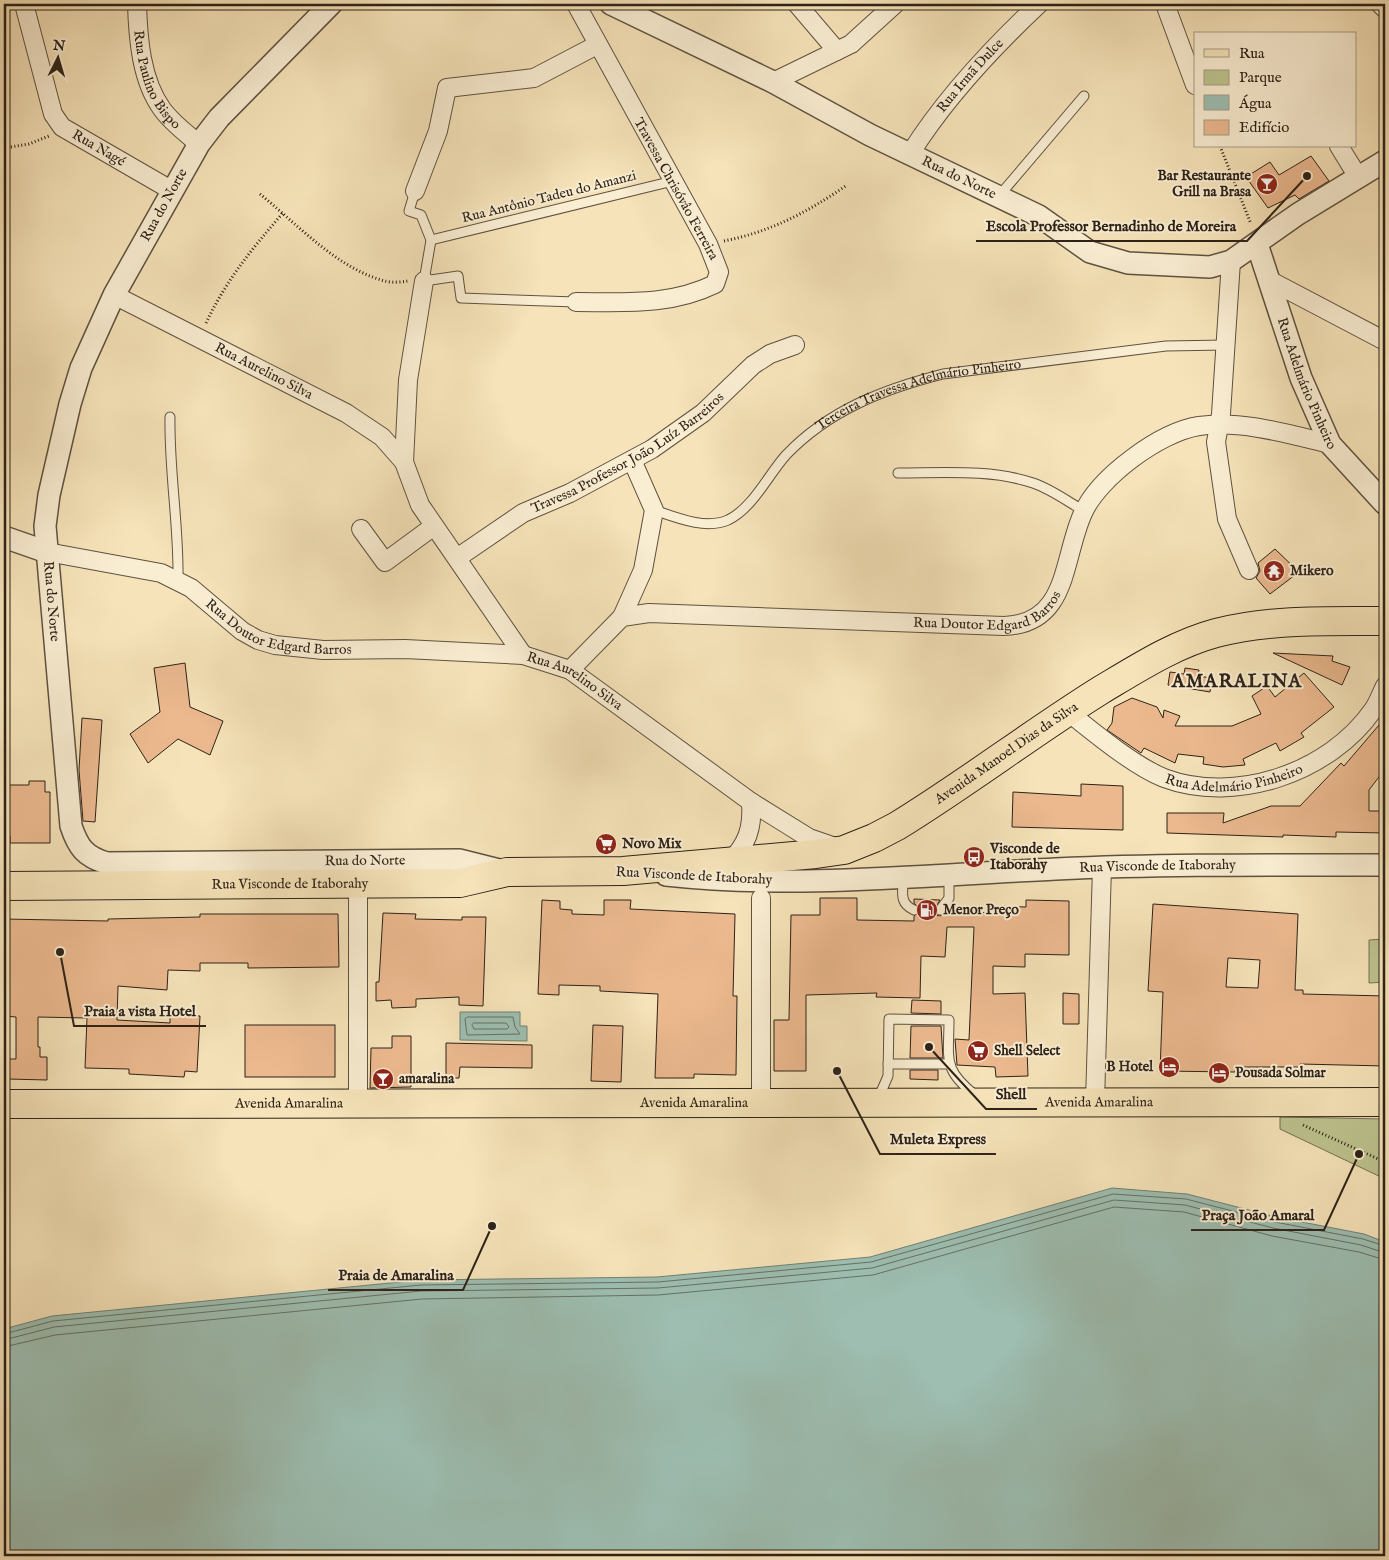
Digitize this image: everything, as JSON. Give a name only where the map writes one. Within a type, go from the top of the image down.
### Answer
[{"type":"main road","name":"Avenida Manoel Dias da Silva","points":[[623,871],[729,863],[844,850],[874,838],[921,811],[1068,711],[1145,664],[1214,634],[1253,625],[1288,621],[1385,621]]},
{"type":"main road","name":"Rua Visconde de Itaborahy","points":[[4,886],[460,883],[507,872],[623,871]]},
{"type":"main road","name":"Avenida Amaralina","points":[[4,1104],[1385,1102]]},
{"type":"street","name":"Rua Nagé","points":[[24,4],[53,114],[62,127],[171,190]]},
{"type":"street","name":"Rua Paulino Bispo","points":[[137,4],[140,42],[152,90],[162,108],[175,123],[199,144]]},
{"type":"street","name":"Rua do Norte","points":[[331,4],[219,118],[199,144],[171,190],[114,295],[82,368],[70,404],[49,496],[46,526],[71,826],[83,852],[93,859],[107,863],[459,860],[507,872]]},
{"type":"street","name":"Travessa Chrisóvâo Ferreira","points":[[576,4],[708,244],[718,265],[719,278],[716,284],[693,295],[671,300],[576,302]]},
{"type":"street","name":"Rua do Norte","points":[[611,4],[773,82],[836,118],[1039,216],[1090,252],[1128,263],[1210,267],[1232,261],[1298,214],[1385,161]]},
{"type":"street","points":[[797,4],[837,51]]},
{"type":"street","points":[[773,82],[837,51],[857,38],[895,4]]},
{"type":"street","name":"Rua Irmã Dulce","points":[[910,154],[936,116],[981,62],[1039,4]]},
{"type":"street","points":[[1165,4],[1194,82]]},
{"type":"street","points":[[1380,4],[1385,9]]},
{"type":"street","points":[[415,191],[438,132],[447,88],[534,78],[597,44]]},
{"type":"street","points":[[1340,148],[1358,177]]},
{"type":"street","name":"Rua Adelmário Pinheiro","points":[[1256,244],[1301,378],[1330,444],[1385,504]]},
{"type":"street","points":[[1232,261],[1216,442],[1227,519],[1249,570]]},
{"type":"street","points":[[1269,280],[1385,340]]},
{"type":"street","name":"Rua Aurelino Silva","points":[[404,462],[408,380],[424,281]]},
{"type":"street","name":"Rua Aurelino Silva","points":[[114,295],[352,417],[382,437],[404,462],[420,505],[523,654],[570,670],[750,802],[809,838],[844,850]]},
{"type":"street","name":"Travessa Professor João Luíz Barreiros","points":[[457,558],[523,513],[570,493],[632,460],[703,413],[753,365],[770,354],[796,345]]},
{"type":"street","name":"Rua Doutor Edgard Barros","points":[[622,617],[649,613],[1018,626],[1029,623],[1048,609],[1054,598],[1084,511],[1101,488],[1151,446],[1186,429],[1219,425],[1260,429],[1330,444]]},
{"type":"street","points":[[570,670],[622,617],[643,570],[654,510],[632,460]]},
{"type":"street","points":[[361,529],[385,562],[434,526]]},
{"type":"street","points":[[4,537],[47,552]]},
{"type":"street","name":"Rua Doutor Edgard Barros","points":[[47,552],[161,573],[191,588],[242,631],[258,640],[276,645],[323,650],[405,649],[523,654]]},
{"type":"street","name":"Rua Adelmário Pinheiro","points":[[1068,711],[1143,766],[1164,777],[1214,788],[1238,788],[1264,783],[1288,774],[1333,749],[1353,733],[1374,709],[1385,686]]},
{"type":"street","points":[[729,863],[746,843],[750,833],[750,802]]},
{"type":"street","name":"Rua Visconde de Itaborahy","points":[[623,871],[752,882],[903,878],[1102,867],[1385,865]]},
{"type":"street","points":[[1095,1102],[1102,867]]},
{"type":"street","points":[[358,884],[358,1104]]},
{"type":"street","points":[[761,898],[761,1102]]},
{"type":"lane","points":[[999,196],[1084,96]]},
{"type":"lane","name":"Rua Antônio Tadeu do Amanzi","points":[[431,240],[673,182]]},
{"type":"lane","points":[[415,191],[409,211],[422,215],[431,240],[424,281]]},
{"type":"lane","name":"Travessa Chrisóvâo Ferreira","points":[[424,281],[458,276],[461,298],[576,302]]},
{"type":"lane","name":"Terceira Travessa Adelmário Pinheiro","points":[[654,510],[699,522],[727,520],[749,502],[786,456],[814,429],[877,394],[909,383],[943,374],[1166,346],[1225,345]]},
{"type":"lane","points":[[170,417],[169,450],[177,523],[178,580]]},
{"type":"lane","points":[[898,473],[949,473],[1020,479],[1048,490],[1084,511]]},
{"type":"lane","points":[[940,910],[948,898],[949,875]]},
{"type":"lane","points":[[903,878],[904,902],[906,906],[914,910]]},
{"type":"lane","points":[[877,1102],[888,1076],[889,1019],[949,1020],[948,1064],[953,1076],[984,1102]]},
{"type":"lane","points":[[888,1064],[948,1064]]},
{"type":"path","points":[[4,148],[37,141],[62,127]]},
{"type":"path","points":[[1221,148],[1248,214],[1256,244]]},
{"type":"path","points":[[708,244],[753,235],[786,222],[816,207],[847,186]]},
{"type":"path","points":[[260,194],[330,254],[352,268],[387,282],[424,281]]},
{"type":"path","points":[[200,338],[219,296],[242,261],[283,213]]},
{"type":"path","points":[[1300,1123],[1385,1162]]},
{"type":"green space","points":[[1385,939],[1385,982],[1369,983],[1369,940]]},
{"type":"green space","points":[[1280,1117],[1385,1119],[1385,1179],[1280,1129]]},
{"type":"water","points":[[460,1012],[520,1012],[520,1026],[527,1026],[527,1041],[460,1040]]},
{"type":"water","points":[[1112,1188],[1187,1194],[1276,1217],[1364,1234],[1385,1242],[1385,1556],[4,1556],[4,1329],[52,1316],[421,1280],[657,1277],[870,1257]]},
{"type":"building","points":[[1311,156],[1329,181],[1299,199],[1295,195],[1268,208],[1246,177],[1270,162],[1279,175]]},
{"type":"building","name":"Mikero","points":[[1275,549],[1299,572],[1270,594],[1256,578],[1260,571],[1258,563]]},
{"type":"building","points":[[1273,653],[1333,656],[1332,661],[1350,667],[1342,685]]},
{"type":"building","points":[[185,663],[190,707],[223,721],[210,755],[178,739],[148,763],[130,734],[160,712],[154,668]]},
{"type":"building","points":[[1185,668],[1199,670],[1198,676],[1212,678],[1210,692],[1168,685],[1170,672],[1184,674]]},
{"type":"building","points":[[1304,673],[1334,707],[1301,733],[1304,737],[1280,751],[1276,743],[1243,759],[1245,765],[1223,767],[1203,764],[1204,757],[1178,754],[1175,763],[1144,748],[1141,753],[1107,730],[1112,723],[1114,707],[1132,698],[1157,707],[1163,718],[1164,710],[1180,716],[1175,726],[1232,726],[1261,714],[1252,696],[1267,686],[1275,697]]},
{"type":"building","points":[[82,718],[102,720],[95,822],[83,821],[79,770]]},
{"type":"building","points":[[1385,718],[1385,769],[1369,790],[1369,811],[1385,811],[1385,833],[1336,832],[1336,837],[1283,835],[1283,837],[1167,833],[1167,813],[1224,813],[1223,823],[1271,806],[1300,806],[1341,763],[1344,766]]},
{"type":"building","points":[[29,781],[45,781],[45,792],[50,792],[50,843],[10,843],[10,836],[4,836],[4,785],[29,785]]},
{"type":"building","points":[[1081,784],[1123,786],[1123,830],[1012,827],[1013,792],[1081,796]]},
{"type":"building","points":[[820,898],[857,898],[857,920],[914,921],[914,916],[920,910],[914,903],[914,899],[940,900],[934,910],[936,915],[940,916],[947,911],[994,913],[994,906],[1026,907],[1026,900],[1069,901],[1069,955],[1025,954],[1025,967],[993,966],[993,994],[1025,993],[1028,1076],[996,1077],[995,1067],[957,1065],[955,1039],[969,1040],[974,927],[947,927],[945,957],[921,956],[920,998],[876,997],[877,993],[806,995],[806,1071],[774,1071],[774,1020],[789,1020],[791,915],[820,915]]},
{"type":"building","points":[[542,900],[560,901],[560,909],[572,910],[572,914],[604,915],[604,900],[631,900],[630,909],[735,914],[733,996],[737,996],[736,1075],[694,1074],[694,1078],[655,1078],[658,994],[600,991],[600,986],[559,985],[559,995],[538,994]]},
{"type":"building","points":[[1153,904],[1298,914],[1295,990],[1303,990],[1303,994],[1385,996],[1385,1066],[1300,1064],[1300,1067],[1236,1067],[1235,1072],[1160,1071],[1163,992],[1148,991]],"holes":[[[1228,958],[1260,960],[1258,988],[1226,987]]]},
{"type":"building","points":[[383,913],[416,914],[415,919],[462,920],[462,917],[486,917],[483,1006],[459,1005],[459,997],[416,999],[416,1007],[392,1008],[391,1000],[376,1001],[376,982],[379,982]]},
{"type":"building","points":[[200,914],[338,914],[339,967],[248,968],[248,963],[200,963],[200,971],[168,970],[167,990],[118,986],[117,1020],[170,1023],[170,1015],[200,1016],[197,1072],[185,1071],[184,1077],[129,1074],[129,1069],[85,1068],[87,1018],[38,1017],[38,1047],[40,1047],[40,1057],[47,1057],[47,1080],[8,1079],[8,1059],[16,1059],[16,1017],[4,1016],[4,919],[108,921],[108,919],[200,917]]},
{"type":"building","points":[[1063,993],[1079,994],[1079,1024],[1063,1024]]},
{"type":"building","points":[[912,1000],[941,1001],[941,1014],[911,1013]]},
{"type":"building","points":[[245,1025],[335,1025],[335,1077],[245,1077]]},
{"type":"building","points":[[593,1025],[623,1026],[621,1082],[591,1081]]},
{"type":"building","points":[[911,1026],[941,1026],[943,1058],[910,1058]]},
{"type":"building","points":[[392,1036],[411,1036],[411,1087],[370,1088],[371,1048],[392,1048]]},
{"type":"building","points":[[446,1043],[532,1045],[532,1068],[460,1067],[459,1078],[446,1078]]},
{"type":"building","points":[[910,1070],[938,1070],[938,1080],[910,1079]]},
{"type":"place","name":"Escola Professor Bernadinho de Moreira","points":[[1307,176]]},
{"type":"place","name":"Bar Restaurante Grill na Brasa","points":[[1267,184]]},
{"type":"place","name":"Mikero","points":[[1274,571]]},
{"type":"place","name":"Novo Mix","points":[[606,844]]},
{"type":"place","name":"Visconde de Itaborahy","points":[[974,857]]},
{"type":"place","name":"Menor Preço","points":[[927,910]]},
{"type":"place","name":"Praia a vista Hotel","points":[[60,952]]},
{"type":"place","name":"Shell","points":[[929,1047]]},
{"type":"place","name":"Shell Select","points":[[978,1051]]},
{"type":"place","name":"B Hotel","points":[[1169,1067]]},
{"type":"place","name":"Muleta Express","points":[[837,1071]]},
{"type":"place","name":"Pousada Solmar","points":[[1219,1073]]},
{"type":"place","name":"amaralina","points":[[383,1079]]},
{"type":"place","name":"Praça João Amaral","points":[[1359,1154]]},
{"type":"place","name":"Praia de Amaralina","points":[[492,1226]]},
{"type":"district","name":"AMARALINA","points":[[1237,682]]}]
